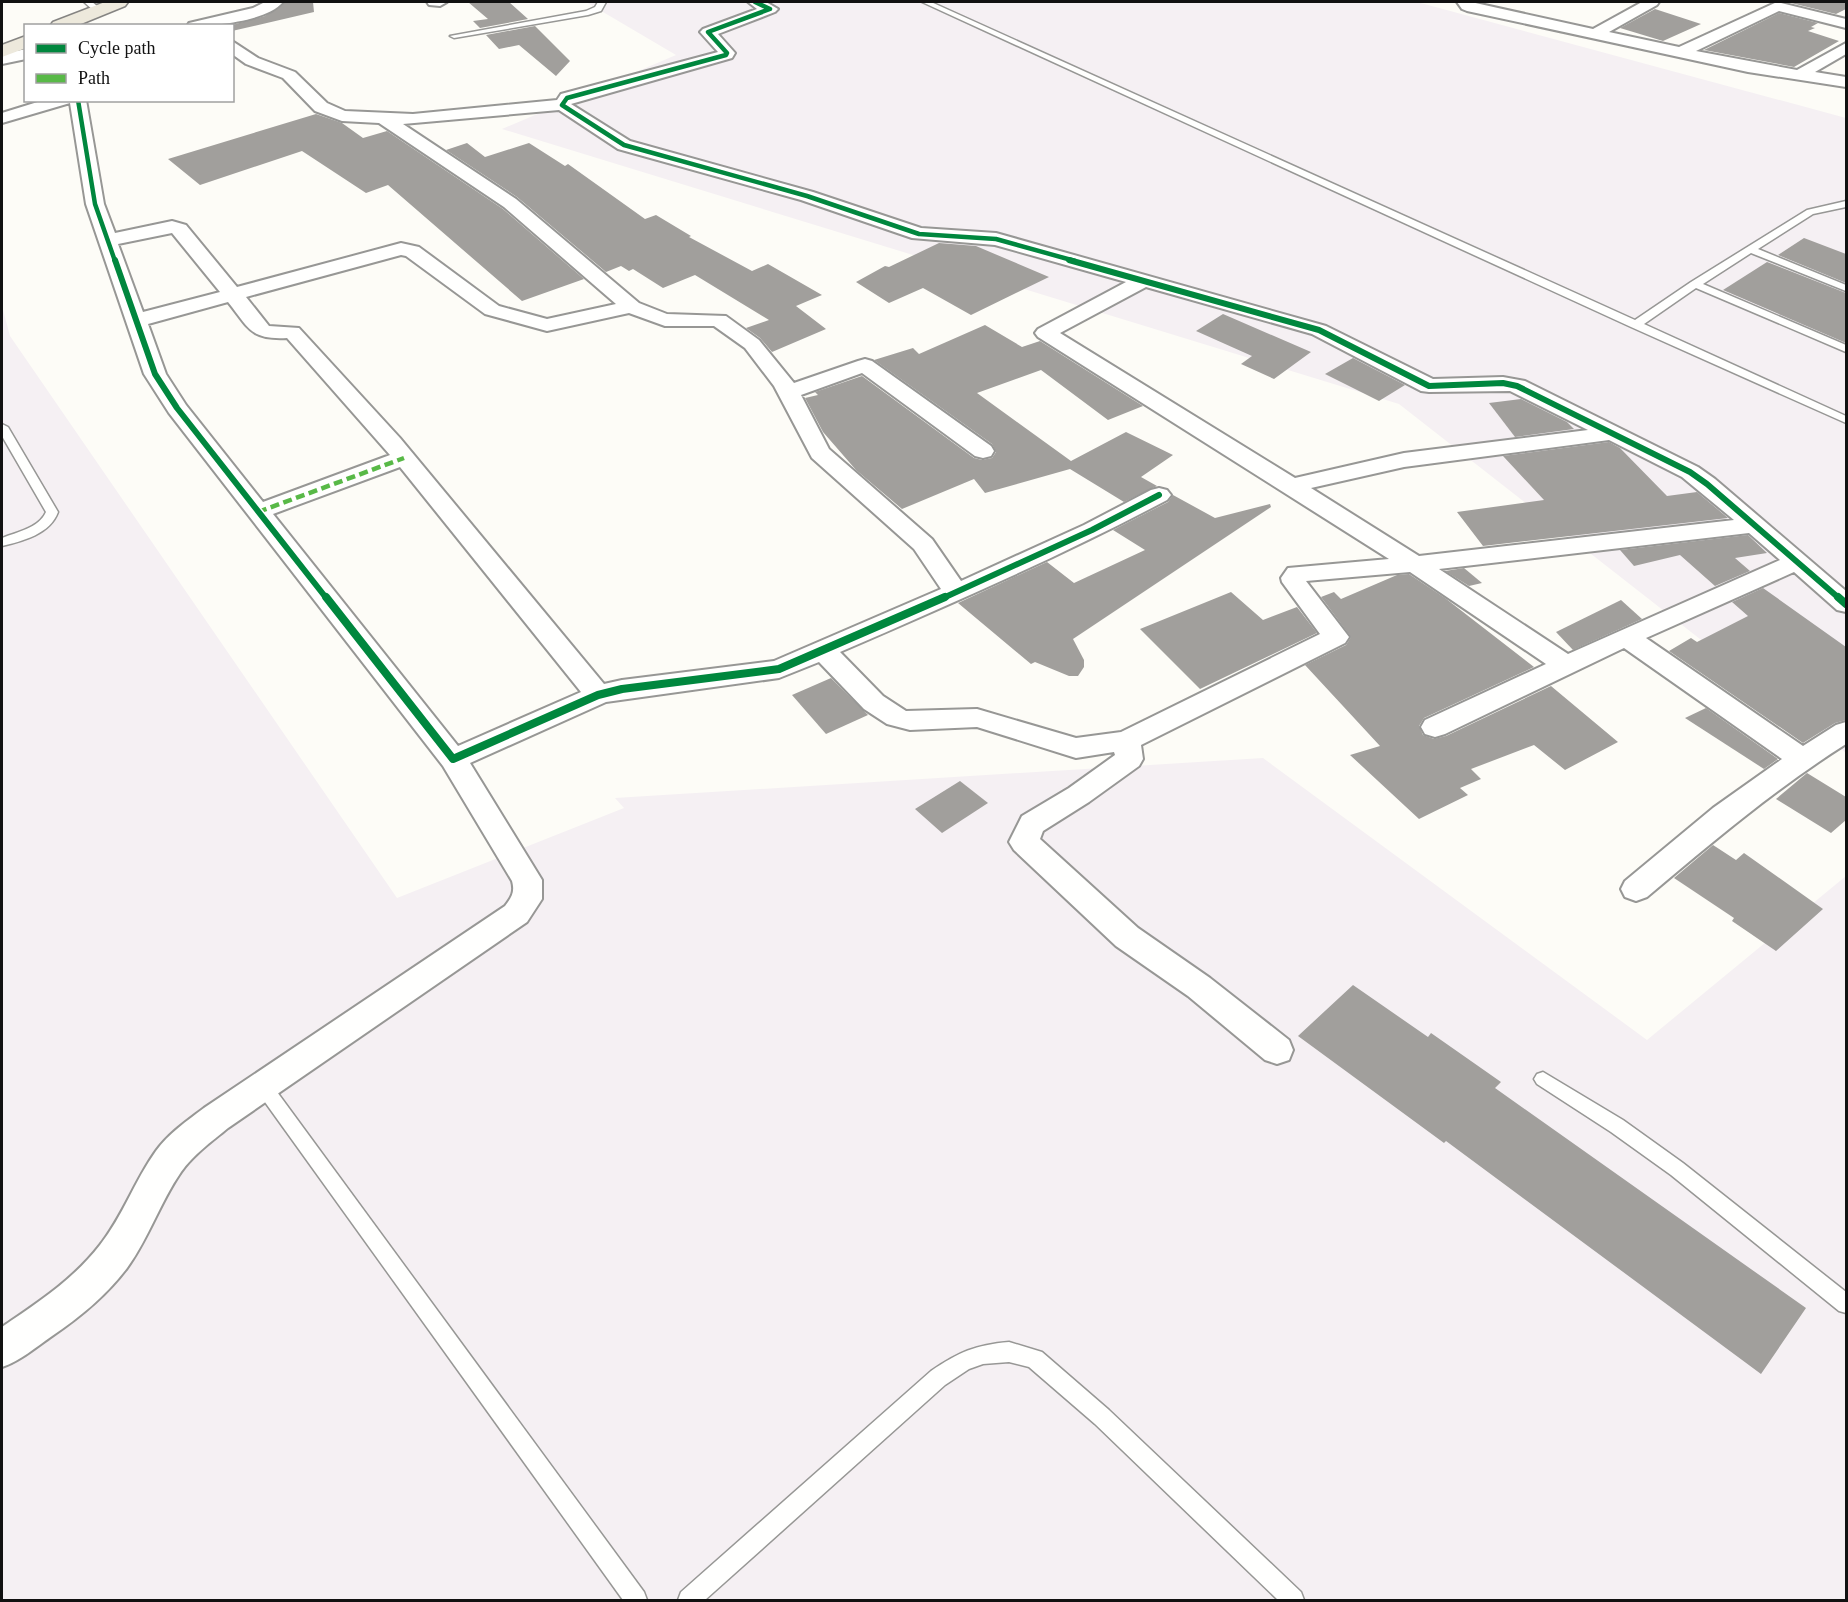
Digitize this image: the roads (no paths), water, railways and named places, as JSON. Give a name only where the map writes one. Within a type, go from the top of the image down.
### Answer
[{"type":"main road","points":[[64,24],[118,2]]},
{"type":"main road","points":[[2,52],[24,42]]},
{"type":"street","points":[[212,24],[258,11],[276,2]]},
{"type":"street","points":[[434,2],[440,2]]},
{"type":"street","points":[[562,105],[567,98],[727,54],[708,31],[770,9],[755,2]]},
{"type":"street","points":[[1464,2],[1467,6],[1682,52],[1797,76],[1846,82]]},
{"type":"street","points":[[1596,33],[1653,2]]},
{"type":"street","points":[[1682,52],[1777,6],[1846,24]]},
{"type":"street","points":[[234,48],[252,61],[289,75],[321,107],[333,114],[413,119],[562,105],[619,142],[631,147],[807,196],[919,234],[996,239],[1319,330],[1429,386],[1436,388],[1503,383],[1513,385],[1690,472],[1707,484],[1846,604]]},
{"type":"street","points":[[1797,76],[1846,48]]},
{"type":"street","points":[[2,59],[24,54]]},
{"type":"street","points":[[2,118],[57,102]]},
{"type":"street","points":[[2,1349],[93,1282],[132,1230],[158,1177],[170,1159],[208,1125],[507,920],[528,900],[530,889],[527,880],[453,759],[164,391],[155,374],[135,321],[95,204],[78,102]]},
{"type":"street","points":[[383,118],[510,203],[632,307],[662,320],[720,320],[752,344],[789,392],[820,453],[923,544],[936,559],[956,592]]},
{"type":"street","points":[[108,240],[171,227],[179,229],[264,332],[292,332],[404,458],[598,696]]},
{"type":"street","points":[[135,321],[401,249],[412,251],[492,310],[547,325],[632,307]]},
{"type":"street","points":[[1143,281],[1045,333],[1293,485],[1566,665]]},
{"type":"street","points":[[789,392],[865,365],[983,451]]},
{"type":"street","points":[[1293,485],[1404,460],[1614,433]]},
{"type":"street","points":[[258,512],[404,458]]},
{"type":"street","points":[[453,759],[598,696],[622,689],[770,671],[956,592],[1092,530],[1159,495]]},
{"type":"street","points":[[823,650],[878,707],[899,720],[910,722],[978,718],[1076,748],[1126,741],[1336,637],[1294,582],[1296,574],[1416,564],[1754,525]]},
{"type":"street","points":[[1435,727],[1626,637],[1795,562]]},
{"type":"street","points":[[1626,637],[1795,753],[1800,760]]},
{"type":"street","points":[[1636,889],[1723,816],[1800,760],[1846,732]]},
{"type":"street","points":[[1126,741],[1129,759],[1032,824],[1024,842],[1127,936],[1199,987],[1277,1050]]},
{"type":"lane","points":[[454,36],[588,13],[598,9],[602,2]]},
{"type":"lane","points":[[926,2],[1846,420]]},
{"type":"lane","points":[[1635,325],[1695,284],[1810,212],[1846,204]]},
{"type":"lane","points":[[1752,250],[1846,288]]},
{"type":"lane","points":[[1695,284],[1846,349]]},
{"type":"lane","points":[[2,427],[52,512],[48,521],[42,526],[2,542]]},
{"type":"lane","points":[[1543,1078],[1617,1126],[1677,1169],[1846,1304]]},
{"type":"lane","points":[[263,1086],[636,1600]]},
{"type":"lane","points":[[689,1600],[938,1378],[963,1361],[983,1354],[1009,1352],[1035,1359],[1085,1403],[1293,1600]]}]
